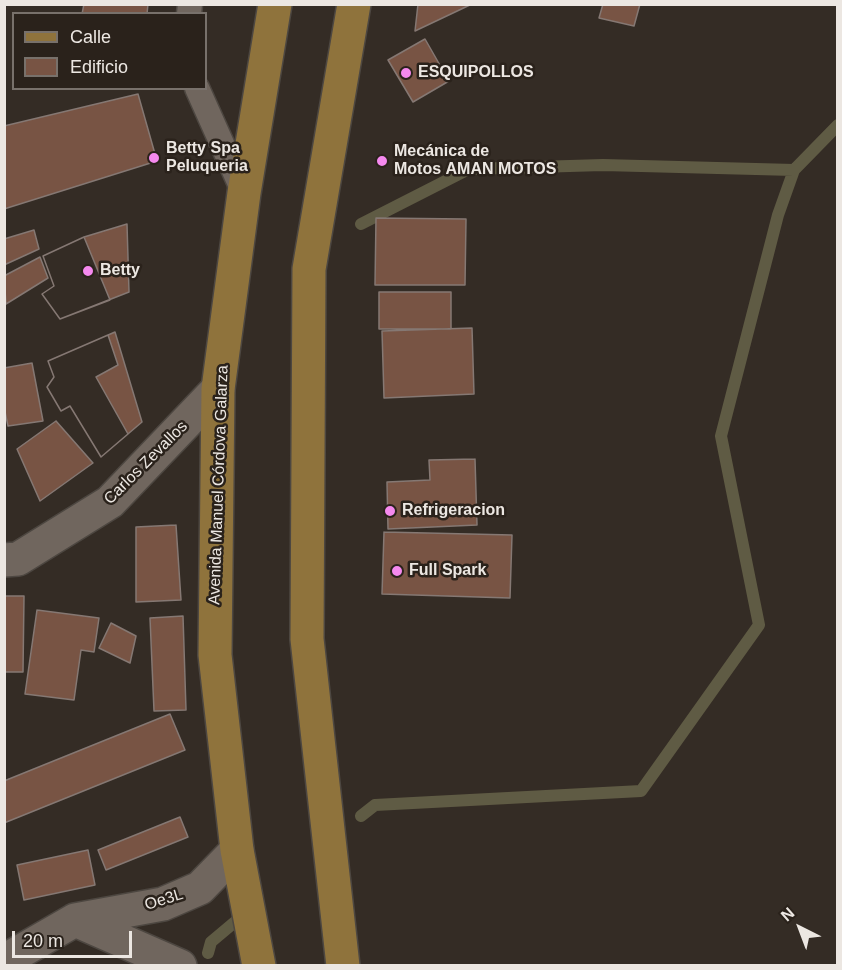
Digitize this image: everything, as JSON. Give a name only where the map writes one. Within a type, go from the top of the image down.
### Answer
[{"type":"main road","name":"Avenida Manuel Córdova Galarza","points":[[259,966],[237,850],[215,655],[218,389],[244,194],[275,4]]},
{"type":"main road","points":[[343,966],[307,639],[309,268],[354,4]]},
{"type":"street","name":"Carlos Zevallos","points":[[4,560],[18,559],[110,502],[218,389]]},
{"type":"street","name":"Oe3L","points":[[4,961],[75,920],[163,904],[200,888],[237,850]]},
{"type":"street","points":[[75,920],[180,966]]},
{"type":"lane","points":[[198,90],[244,194]]},
{"type":"building","points":[[84,4],[148,4],[147,12],[82,12]]},
{"type":"building","points":[[418,4],[472,4],[415,31]]},
{"type":"building","points":[[603,4],[640,4],[634,26],[599,18]]},
{"type":"building","points":[[425,39],[449,81],[413,102],[388,60]]},
{"type":"building","points":[[138,94],[157,161],[4,209],[4,126]]},
{"type":"building","points":[[376,218],[466,219],[465,285],[375,285]]},
{"type":"building","name":"Betty","points":[[127,224],[129,292],[60,319],[42,294],[54,286],[43,256],[84,237]]},
{"type":"building","points":[[34,230],[39,249],[4,265],[4,239]]},
{"type":"building","name":"Betty","points":[[84,237],[110,300],[60,319],[42,294],[54,286],[43,256]]},
{"type":"building","points":[[40,257],[48,278],[6,304],[4,276]]},
{"type":"building","points":[[379,292],[451,292],[451,329],[379,329]]},
{"type":"building","points":[[472,328],[474,394],[384,398],[382,331]]},
{"type":"building","points":[[115,332],[142,422],[101,457],[70,406],[61,411],[47,387],[54,377],[48,361]]},
{"type":"building","points":[[108,335],[118,365],[96,377],[128,434],[101,457],[70,406],[61,411],[47,387],[54,377],[48,361]]},
{"type":"building","points":[[32,363],[43,421],[8,426],[4,407],[4,368]]},
{"type":"building","points":[[56,421],[93,463],[40,501],[17,449]]},
{"type":"building","points":[[475,459],[477,525],[388,529],[387,482],[430,480],[429,460]]},
{"type":"building","points":[[176,525],[181,600],[136,602],[136,527]]},
{"type":"building","points":[[384,532],[512,535],[510,598],[382,594]]},
{"type":"building","points":[[4,596],[24,596],[23,672],[4,672]]},
{"type":"building","points":[[37,610],[99,618],[94,652],[81,650],[74,700],[25,694]]},
{"type":"building","points":[[183,616],[186,710],[154,711],[150,618]]},
{"type":"building","points":[[111,623],[136,636],[130,663],[99,648]]},
{"type":"building","points":[[170,714],[185,750],[4,823],[4,781]]},
{"type":"building","points":[[180,817],[188,837],[106,870],[98,850]]},
{"type":"building","points":[[88,850],[95,885],[24,900],[17,865]]},
{"type":"waterway","points":[[361,816],[375,805],[641,791],[759,625],[721,436],[778,215],[794,170],[838,125]]},
{"type":"waterway","points":[[361,224],[469,169],[603,165],[794,170]]},
{"type":"waterway","points":[[208,953],[211,942],[236,921]]},
{"type":"place","name":"ESQUIPOLLOS","points":[[406,73]]},
{"type":"place","name":"Betty Spa Peluqueria","points":[[154,158]]},
{"type":"place","name":"Mecánica de Motos AMAN MOTOS","points":[[382,161]]},
{"type":"place","name":"Betty","points":[[88,271]]},
{"type":"place","name":"Refrigeracion","points":[[390,511]]},
{"type":"place","name":"Full Spark","points":[[397,571]]}]
